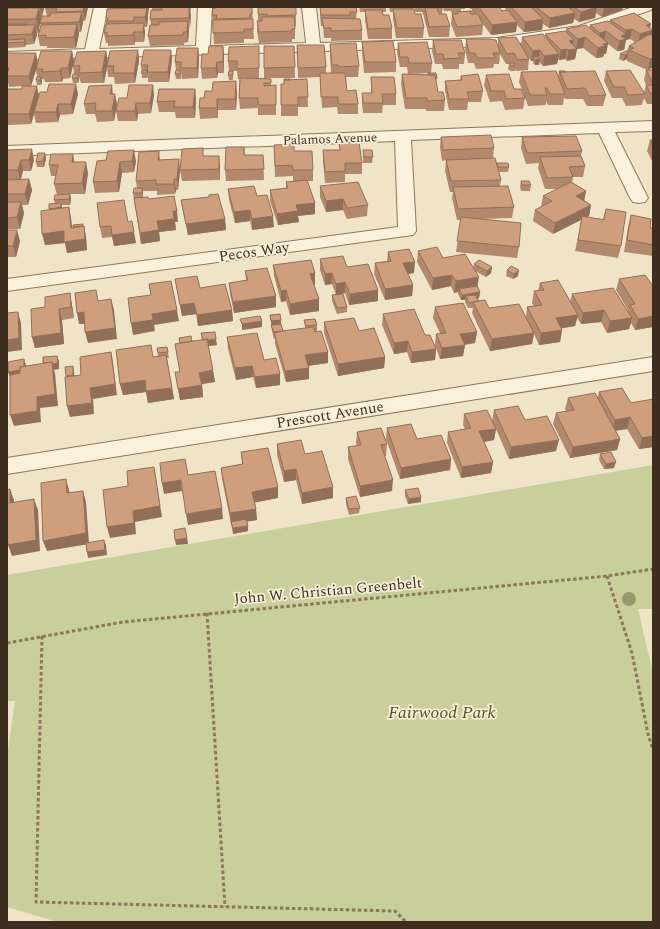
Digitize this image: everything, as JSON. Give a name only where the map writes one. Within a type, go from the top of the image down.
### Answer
[{"type":"street","points":[[91,54],[101,7]]},
{"type":"street","points":[[203,51],[205,7]]},
{"type":"street","points":[[310,7],[313,47]]},
{"type":"street","points":[[7,56],[496,42],[581,30],[646,7]]},
{"type":"street","points":[[631,13],[644,21]]},
{"type":"street","name":"Palamos Avenue","points":[[7,151],[653,126]]},
{"type":"street","points":[[605,128],[639,198]]},
{"type":"street","name":"Pecos Way","points":[[7,285],[407,231],[403,136]]},
{"type":"street","name":"Prescott Avenue","points":[[7,466],[653,364]]},
{"type":"path","name":"John W. Christian Greenbelt","points":[[7,643],[123,622],[607,576],[653,569]]},
{"type":"path","points":[[607,576],[632,653],[648,734],[653,750]]},
{"type":"path","points":[[206,613],[225,907]]},
{"type":"path","points":[[42,636],[36,902],[395,911],[406,922]]},
{"type":"green space","name":"Fairwood Park","points":[[653,465],[653,609],[638,609],[653,673],[653,922],[54,921],[7,907],[7,756],[15,701],[7,701],[7,575]]},
{"type":"building","points":[[28,7],[28,8],[7,8]]},
{"type":"building","points":[[84,7],[83,11],[56,12],[57,8],[45,8]]},
{"type":"building","points":[[162,7],[189,7],[189,18],[150,19],[151,10],[162,10]]},
{"type":"building","points":[[252,7],[252,14],[250,14],[250,18],[216,19],[217,15],[212,15],[213,8]]},
{"type":"building","points":[[258,7],[296,7],[296,15],[267,16],[267,14],[258,14]]},
{"type":"building","points":[[320,7],[356,7],[357,12],[350,12],[350,15],[321,15]]},
{"type":"building","points":[[479,7],[499,7],[502,11],[508,10],[517,22],[492,25]]},
{"type":"building","points":[[511,7],[531,7],[543,19],[525,22]]},
{"type":"building","points":[[536,7],[568,7],[575,13],[550,18]]},
{"type":"building","points":[[574,7],[597,7],[581,12]]},
{"type":"building","points":[[7,8],[39,8],[36,19],[7,19]]},
{"type":"building","points":[[147,8],[145,17],[134,17],[134,21],[107,21],[108,18],[106,18],[107,9]]},
{"type":"building","points":[[425,8],[437,8],[439,14],[446,14],[450,26],[429,27]]},
{"type":"building","points":[[393,9],[414,9],[415,14],[421,14],[424,28],[397,28]]},
{"type":"building","points":[[365,10],[382,10],[383,15],[389,15],[392,28],[368,29]]},
{"type":"building","points":[[470,11],[471,14],[478,14],[483,25],[457,27],[452,14]]},
{"type":"building","points":[[470,11],[474,11],[475,13],[471,14]]},
{"type":"building","points":[[82,12],[79,22],[40,23],[42,16],[50,16],[51,13]]},
{"type":"building","points":[[634,13],[651,24],[646,25],[653,30],[640,34],[632,29],[626,30],[610,20]]},
{"type":"building","points":[[262,17],[294,17],[295,29],[292,29],[292,31],[259,32],[257,21],[262,21]]},
{"type":"building","points":[[322,18],[360,19],[362,30],[331,31],[331,28],[324,28]]},
{"type":"building","points":[[253,19],[253,29],[244,29],[244,32],[213,33],[213,20]]},
{"type":"building","points":[[188,21],[187,32],[183,32],[183,35],[148,36],[150,25],[159,25],[159,22]]},
{"type":"building","points":[[608,21],[626,34],[621,36],[626,39],[619,41],[606,31],[600,33],[590,25]]},
{"type":"building","points":[[144,23],[143,32],[134,32],[133,35],[107,36],[107,32],[104,33],[106,24]]},
{"type":"building","points":[[7,24],[26,24],[7,25]]},
{"type":"building","points":[[77,24],[74,37],[45,38],[46,35],[38,36],[41,25]]},
{"type":"building","points":[[7,25],[35,25],[32,34],[7,35]]},
{"type":"building","points":[[586,25],[608,43],[603,44],[605,46],[598,48],[585,37],[578,39],[566,29]]},
{"type":"building","points":[[565,31],[574,40],[569,41],[577,49],[561,50],[545,34]]},
{"type":"building","points":[[543,34],[559,54],[544,56],[540,50],[533,51],[522,37]]},
{"type":"building","points":[[650,34],[653,36],[653,58],[650,59],[629,50],[634,48],[629,46]]},
{"type":"building","points":[[516,37],[529,59],[518,60],[514,53],[507,54],[498,38]]},
{"type":"building","points":[[25,39],[24,42],[7,43],[7,40]]},
{"type":"building","points":[[466,39],[496,40],[500,53],[493,53],[495,58],[477,58],[475,53],[469,53]]},
{"type":"building","points":[[433,40],[461,40],[465,53],[458,53],[460,58],[444,59],[443,54],[436,54]]},
{"type":"building","points":[[393,41],[396,62],[365,62],[362,42]]},
{"type":"building","points":[[427,42],[432,63],[409,63],[408,57],[400,57],[398,43]]},
{"type":"building","points":[[356,43],[359,66],[339,67],[338,65],[332,65],[330,44]]},
{"type":"building","points":[[297,45],[324,45],[326,67],[298,68]]},
{"type":"building","points":[[209,46],[223,46],[223,62],[217,62],[216,68],[201,68],[202,54],[208,54]]},
{"type":"building","points":[[259,46],[259,68],[237,69],[237,61],[228,61],[229,47]]},
{"type":"building","points":[[264,46],[294,46],[295,67],[264,68]]},
{"type":"building","points":[[177,48],[198,48],[197,68],[181,68],[181,62],[175,62]]},
{"type":"building","points":[[138,50],[134,73],[113,73],[114,66],[107,66],[110,51]]},
{"type":"building","points":[[144,50],[171,50],[168,72],[147,72],[148,65],[141,65]]},
{"type":"building","points":[[41,51],[72,51],[68,68],[61,68],[60,71],[42,72],[43,69],[36,69]]},
{"type":"building","points":[[106,51],[102,72],[79,73],[80,66],[73,66],[77,52]]},
{"type":"building","points":[[626,51],[629,52],[625,55],[620,54]]},
{"type":"building","points":[[7,53],[36,53],[29,76],[7,76],[9,68],[7,68]]},
{"type":"building","points":[[533,57],[538,57],[540,59],[535,60]]},
{"type":"building","points":[[509,63],[514,63],[515,65],[511,66]]},
{"type":"building","points":[[147,70],[147,73],[141,73],[142,71]]},
{"type":"building","points":[[176,70],[180,70],[180,74],[175,74]]},
{"type":"building","points":[[630,70],[645,94],[628,95],[624,87],[614,87],[606,71]]},
{"type":"building","points":[[646,70],[653,70],[653,83]]},
{"type":"building","points":[[229,71],[233,71],[233,75],[228,75]]},
{"type":"building","points":[[556,71],[565,94],[550,94],[547,88],[545,88],[547,95],[530,95],[521,72]]},
{"type":"building","points":[[595,71],[606,95],[589,96],[585,88],[567,89],[560,72]]},
{"type":"building","points":[[320,73],[345,73],[347,91],[356,90],[358,104],[338,104],[338,97],[321,97]]},
{"type":"building","points":[[428,73],[436,73],[437,78],[435,75],[428,75]]},
{"type":"building","points":[[73,74],[78,74],[77,78],[72,78]]},
{"type":"building","points":[[402,74],[435,75],[438,92],[443,92],[445,100],[427,101],[427,98],[406,98]]},
{"type":"building","points":[[478,74],[483,91],[467,92],[469,99],[449,99],[445,81],[462,80],[461,76]]},
{"type":"building","points":[[509,74],[514,89],[521,89],[525,98],[506,99],[504,91],[491,91],[486,75]]},
{"type":"building","points":[[37,77],[41,77],[40,80],[36,80]]},
{"type":"building","points":[[371,77],[394,77],[396,94],[382,94],[383,103],[363,103],[362,93],[372,93]]},
{"type":"building","points":[[240,78],[271,79],[271,83],[264,83],[264,86],[276,85],[276,105],[258,105],[258,98],[239,98]]},
{"type":"building","points":[[307,79],[308,97],[298,97],[298,105],[281,105],[281,84],[284,84],[284,80]]},
{"type":"building","points":[[236,81],[235,99],[217,99],[217,108],[199,108],[200,98],[204,98],[205,91],[212,91],[213,82]]},
{"type":"building","points":[[49,84],[76,84],[71,104],[58,104],[56,112],[34,112],[40,92],[47,92]]},
{"type":"building","points":[[112,85],[110,94],[115,94],[112,111],[95,111],[96,103],[84,104],[89,86]]},
{"type":"building","points":[[129,85],[153,85],[150,103],[136,103],[135,111],[116,111],[119,98],[127,98]]},
{"type":"building","points":[[646,85],[653,85],[653,93],[650,93]]},
{"type":"building","points":[[22,86],[37,86],[29,114],[7,114],[7,89],[22,89]]},
{"type":"building","points":[[159,89],[195,89],[193,107],[174,107],[175,101],[157,102]]},
{"type":"building","points":[[491,135],[494,148],[443,150],[441,137]]},
{"type":"building","points":[[576,136],[582,151],[527,153],[522,137]]},
{"type":"building","points":[[359,142],[362,163],[345,163],[345,171],[325,172],[323,150],[340,150],[339,143]]},
{"type":"building","points":[[294,144],[294,151],[312,151],[313,170],[293,170],[292,165],[275,166],[274,145]]},
{"type":"building","points":[[226,147],[244,147],[244,155],[263,155],[264,169],[225,170]]},
{"type":"building","points":[[203,148],[203,156],[219,156],[219,169],[180,170],[182,149]]},
{"type":"building","points":[[32,149],[29,160],[21,160],[18,170],[7,170],[7,150]]},
{"type":"building","points":[[134,150],[132,161],[120,162],[117,181],[93,182],[97,161],[106,160],[108,151]]},
{"type":"building","points":[[363,150],[372,150],[373,157],[364,157]]},
{"type":"building","points":[[159,151],[158,160],[179,159],[177,179],[174,179],[174,184],[156,184],[156,180],[136,181],[139,152]]},
{"type":"building","points":[[38,153],[45,153],[43,161],[36,162]]},
{"type":"building","points":[[51,154],[73,154],[72,162],[86,162],[82,183],[54,184],[58,165],[49,165]]},
{"type":"building","points":[[581,156],[585,166],[569,167],[573,177],[547,178],[540,157]]},
{"type":"building","points":[[495,158],[501,180],[451,181],[446,160]]},
{"type":"building","points":[[497,163],[508,163],[509,167],[498,167]]},
{"type":"building","points":[[29,179],[25,194],[7,194],[7,180]]},
{"type":"building","points":[[307,180],[315,203],[296,205],[298,211],[277,214],[270,190],[288,188],[286,182]]},
{"type":"building","points":[[521,181],[529,181],[531,185],[522,185]]},
{"type":"building","points":[[358,182],[368,205],[347,208],[343,199],[326,201],[320,186]]},
{"type":"building","points":[[571,182],[586,191],[576,196],[591,205],[555,223],[535,210],[552,201],[543,196]]},
{"type":"building","points":[[254,186],[257,196],[267,195],[273,216],[252,219],[250,210],[234,212],[228,189]]},
{"type":"building","points":[[508,186],[514,207],[458,209],[453,187]]},
{"type":"building","points":[[134,188],[142,188],[142,193],[133,193]]},
{"type":"building","points":[[70,194],[69,199],[54,200],[55,195]]},
{"type":"building","points":[[218,194],[225,219],[186,224],[181,200],[209,197],[209,195]]},
{"type":"building","points":[[174,196],[177,211],[173,211],[174,219],[157,221],[159,230],[140,233],[134,198],[148,197],[149,199]]},
{"type":"building","points":[[124,200],[128,222],[132,221],[134,232],[112,235],[111,226],[100,227],[97,203]]},
{"type":"building","points":[[7,202],[21,202],[17,217],[7,218]]},
{"type":"building","points":[[61,203],[61,207],[49,209],[49,204]]},
{"type":"building","points":[[69,207],[71,228],[84,226],[85,239],[64,242],[64,231],[42,234],[41,211]]},
{"type":"building","points":[[606,209],[626,212],[621,246],[578,240],[582,216],[604,220]]},
{"type":"building","points":[[631,215],[651,219],[650,228],[653,228],[653,245],[627,240]]},
{"type":"building","points":[[461,217],[521,223],[519,247],[457,241]]},
{"type":"building","points":[[83,224],[83,226],[73,227],[73,225]]},
{"type":"building","points":[[7,230],[17,230],[13,246],[7,246]]},
{"type":"building","points":[[437,247],[443,258],[465,254],[479,277],[456,281],[452,275],[433,278],[418,251]]},
{"type":"building","points":[[409,249],[415,262],[403,263],[413,285],[385,289],[375,263],[391,261],[388,252]]},
{"type":"building","points":[[343,256],[347,267],[368,264],[378,290],[350,294],[345,282],[336,284],[332,273],[325,274],[320,259]]},
{"type":"building","points":[[311,260],[315,273],[310,274],[319,299],[290,304],[286,290],[281,291],[273,265]]},
{"type":"building","points":[[479,260],[492,267],[487,271],[474,264]]},
{"type":"building","points":[[511,266],[519,270],[514,274],[507,270]]},
{"type":"building","points":[[267,268],[276,296],[233,302],[229,283],[248,280],[245,271]]},
{"type":"building","points":[[645,275],[653,286],[653,316],[638,319],[630,305],[635,304],[619,279]]},
{"type":"building","points":[[197,276],[200,288],[225,284],[232,310],[197,315],[194,303],[180,305],[175,279]]},
{"type":"building","points":[[558,280],[578,315],[556,318],[562,330],[541,333],[527,307],[542,305],[534,291],[544,290],[540,283]]},
{"type":"building","points":[[171,281],[177,310],[152,314],[153,320],[131,323],[128,298],[151,295],[149,284]]},
{"type":"building","points":[[477,286],[480,292],[462,295],[459,289]]},
{"type":"building","points":[[613,288],[632,318],[610,321],[604,310],[583,313],[572,294]]},
{"type":"building","points":[[96,290],[98,301],[111,299],[115,328],[85,332],[84,312],[77,313],[75,293]]},
{"type":"building","points":[[70,293],[71,307],[59,309],[61,333],[32,337],[31,309],[45,307],[45,297]]},
{"type":"building","points":[[343,294],[347,307],[337,308],[332,295]]},
{"type":"building","points":[[475,295],[479,301],[469,303],[466,296]]},
{"type":"building","points":[[485,300],[489,308],[519,304],[534,333],[492,339],[473,302]]},
{"type":"building","points":[[463,303],[477,332],[460,334],[465,345],[442,348],[436,334],[446,333],[435,307]]},
{"type":"building","points":[[414,309],[425,335],[430,335],[436,349],[412,352],[408,341],[394,343],[383,314]]},
{"type":"building","points":[[18,312],[19,338],[7,340],[7,313]]},
{"type":"building","points":[[280,314],[281,320],[271,321],[270,315]]},
{"type":"building","points":[[260,316],[262,321],[242,324],[240,319]]},
{"type":"building","points":[[354,318],[359,331],[374,328],[385,357],[338,364],[324,322]]},
{"type":"building","points":[[315,319],[317,325],[306,326],[304,320]]},
{"type":"building","points":[[281,324],[283,331],[274,333],[271,325]]},
{"type":"building","points":[[313,327],[315,332],[321,331],[328,352],[305,355],[309,368],[285,371],[274,332]]},
{"type":"building","points":[[215,332],[216,339],[203,340],[201,333]]},
{"type":"building","points":[[257,333],[264,360],[276,358],[280,374],[255,377],[252,366],[235,368],[227,337]]},
{"type":"building","points":[[191,336],[192,341],[180,343],[179,338]]},
{"type":"building","points":[[207,339],[213,370],[199,373],[202,385],[178,389],[175,372],[180,372],[175,344]]},
{"type":"building","points":[[151,345],[153,357],[166,355],[172,388],[146,391],[145,380],[120,384],[116,350]]},
{"type":"building","points":[[167,347],[168,352],[158,353],[157,348]]},
{"type":"building","points":[[111,352],[115,384],[90,388],[92,403],[67,406],[65,377],[81,375],[80,357]]},
{"type":"building","points":[[57,356],[58,363],[43,363],[43,357]]},
{"type":"building","points":[[24,359],[24,366],[20,367],[20,370],[8,372],[8,362]]},
{"type":"building","points":[[52,362],[55,394],[37,397],[37,411],[10,415],[10,375],[20,373],[20,367]]},
{"type":"building","points":[[73,366],[73,375],[66,376],[65,367]]},
{"type":"building","points":[[622,388],[631,403],[653,399],[653,436],[642,438],[630,417],[615,420],[599,392]]},
{"type":"building","points":[[595,393],[620,439],[573,447],[556,413],[574,410],[568,398]]},
{"type":"building","points":[[518,406],[525,420],[547,416],[559,440],[511,447],[494,410]]},
{"type":"building","points":[[487,410],[496,429],[479,431],[493,462],[462,467],[448,432],[471,428],[464,414]]},
{"type":"building","points":[[411,424],[417,439],[441,435],[451,459],[401,468],[387,428]]},
{"type":"building","points":[[381,428],[387,444],[381,445],[393,480],[360,486],[348,447],[361,445],[357,432]]},
{"type":"building","points":[[301,440],[305,454],[322,451],[333,487],[302,493],[296,469],[284,471],[277,444]]},
{"type":"building","points":[[268,448],[278,487],[252,492],[256,509],[230,513],[221,468],[243,464],[241,452]]},
{"type":"building","points":[[611,452],[616,462],[606,464],[600,454]]},
{"type":"building","points":[[185,459],[188,475],[215,471],[222,508],[186,514],[181,480],[162,483],[160,463]]},
{"type":"building","points":[[154,467],[160,506],[133,511],[134,523],[107,527],[103,490],[128,486],[127,471]]},
{"type":"building","points":[[66,479],[67,493],[83,491],[86,533],[43,541],[41,483]]},
{"type":"building","points":[[418,488],[421,497],[409,499],[405,490]]},
{"type":"building","points":[[10,489],[10,503],[34,499],[36,540],[8,545],[7,490]]},
{"type":"building","points":[[356,496],[360,508],[349,509],[346,498]]},
{"type":"building","points":[[246,519],[248,526],[233,528],[231,522]]},
{"type":"building","points":[[185,528],[187,538],[175,540],[174,530]]},
{"type":"building","points":[[104,540],[105,550],[87,552],[86,543]]}]
